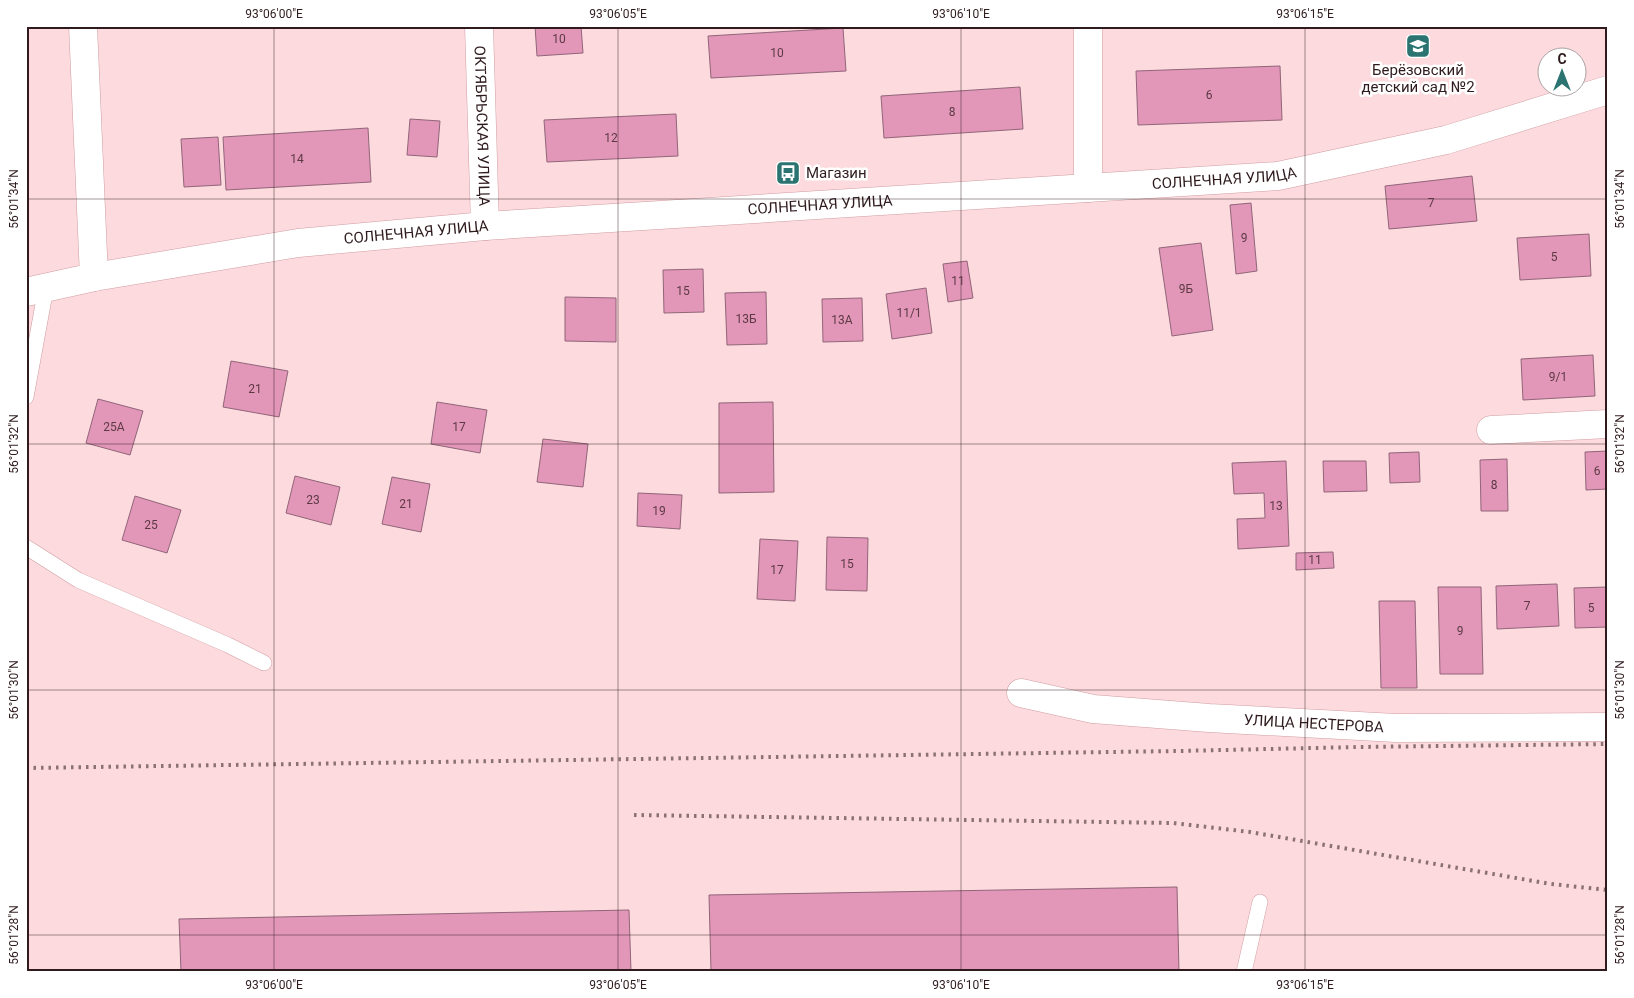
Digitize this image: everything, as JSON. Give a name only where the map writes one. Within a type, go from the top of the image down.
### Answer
[{"type":"street","points":[[83,26],[94,277]]},
{"type":"street","name":"ОКТЯБРЬСКАЯ УЛИЦА","points":[[479,26],[485,226]]},
{"type":"street","points":[[1088,26],[1088,188]]},
{"type":"street","name":"СОЛНЕЧНАЯ УЛИЦА","points":[[36,290],[94,277],[298,243],[485,226],[1278,176],[1446,140],[1608,90]]},
{"type":"street","points":[[1491,430],[1608,424]]},
{"type":"street","name":"УЛИЦА НЕСТЕРОВА","points":[[1021,693],[1093,708],[1219,718],[1396,728],[1608,726]]},
{"type":"lane","points":[[26,397],[36,290]]},
{"type":"lane","points":[[26,547],[78,580],[228,645],[264,663]]},
{"type":"lane","points":[[1244,972],[1260,902]]},
{"type":"building","points":[[535,26],[581,26],[583,53],[537,56]]},
{"type":"building","points":[[843,28],[846,71],[711,78],[708,36]]},
{"type":"building","points":[[1280,66],[1282,120],[1138,125],[1136,71]]},
{"type":"building","points":[[1020,87],[1023,129],[884,138],[881,96]]},
{"type":"building","points":[[676,114],[678,156],[547,162],[544,120]]},
{"type":"building","points":[[410,119],[440,121],[437,157],[407,155]]},
{"type":"building","points":[[368,128],[371,182],[226,190],[223,137]]},
{"type":"building","points":[[218,137],[221,185],[184,187],[181,139]]},
{"type":"building","points":[[1472,176],[1477,221],[1389,229],[1385,186]]},
{"type":"building","points":[[1251,203],[1257,271],[1236,274],[1230,205]]},
{"type":"building","points":[[1589,234],[1591,276],[1520,280],[1517,238]]},
{"type":"building","points":[[1201,243],[1213,330],[1172,336],[1159,248]]},
{"type":"building","points":[[967,261],[973,298],[948,302],[943,264]]},
{"type":"building","points":[[703,269],[704,312],[664,313],[663,270]]},
{"type":"building","points":[[926,288],[932,333],[892,339],[886,294]]},
{"type":"building","points":[[766,292],[767,344],[727,345],[725,293]]},
{"type":"building","points":[[565,297],[616,298],[616,342],[565,341]]},
{"type":"building","points":[[862,298],[863,341],[823,342],[822,299]]},
{"type":"building","points":[[1593,355],[1595,396],[1523,400],[1521,359]]},
{"type":"building","points":[[231,361],[288,371],[279,417],[223,407]]},
{"type":"building","points":[[98,399],[143,411],[130,455],[86,443]]},
{"type":"building","points":[[437,402],[487,410],[480,453],[431,444]]},
{"type":"building","points":[[773,402],[774,492],[719,493],[719,403]]},
{"type":"building","points":[[543,439],[588,444],[583,487],[537,482]]},
{"type":"building","points":[[1608,451],[1608,489],[1586,490],[1585,452]]},
{"type":"building","points":[[1419,452],[1420,482],[1390,483],[1389,453]]},
{"type":"building","points":[[1507,459],[1508,511],[1481,511],[1480,460]]},
{"type":"building","points":[[1286,461],[1289,546],[1238,549],[1237,519],[1265,518],[1264,493],[1234,494],[1232,463]]},
{"type":"building","points":[[1323,461],[1366,461],[1367,491],[1324,492]]},
{"type":"building","points":[[295,476],[340,487],[331,525],[286,513]]},
{"type":"building","points":[[392,477],[430,484],[421,532],[382,524]]},
{"type":"building","points":[[638,493],[682,495],[680,529],[637,526]]},
{"type":"building","points":[[135,496],[181,510],[167,553],[122,540]]},
{"type":"building","points":[[827,537],[868,538],[867,591],[826,590]]},
{"type":"building","points":[[760,539],[798,541],[795,601],[757,599]]},
{"type":"building","points":[[1333,552],[1334,568],[1296,570],[1296,553]]},
{"type":"building","points":[[1557,584],[1559,626],[1497,629],[1496,586]]},
{"type":"building","points":[[1438,587],[1481,587],[1483,674],[1440,674]]},
{"type":"building","points":[[1608,587],[1608,627],[1575,628],[1574,588]]},
{"type":"building","points":[[1379,601],[1415,601],[1417,688],[1381,688]]},
{"type":"building","points":[[1177,887],[1179,972],[711,972],[709,895]]},
{"type":"building","points":[[629,910],[631,972],[181,972],[179,919]]},
{"type":"building","points":[[1548,970],[1548,972],[1442,972]]},
{"type":"railway","points":[[26,768],[1608,744]]},
{"type":"railway","points":[[634,815],[1173,823],[1250,832],[1551,884],[1608,890]]},
{"type":"place","name":"Берёзовский детский сад №2","points":[[1418,46]]},
{"type":"place","name":"Магазин","points":[[788,173]]}]
